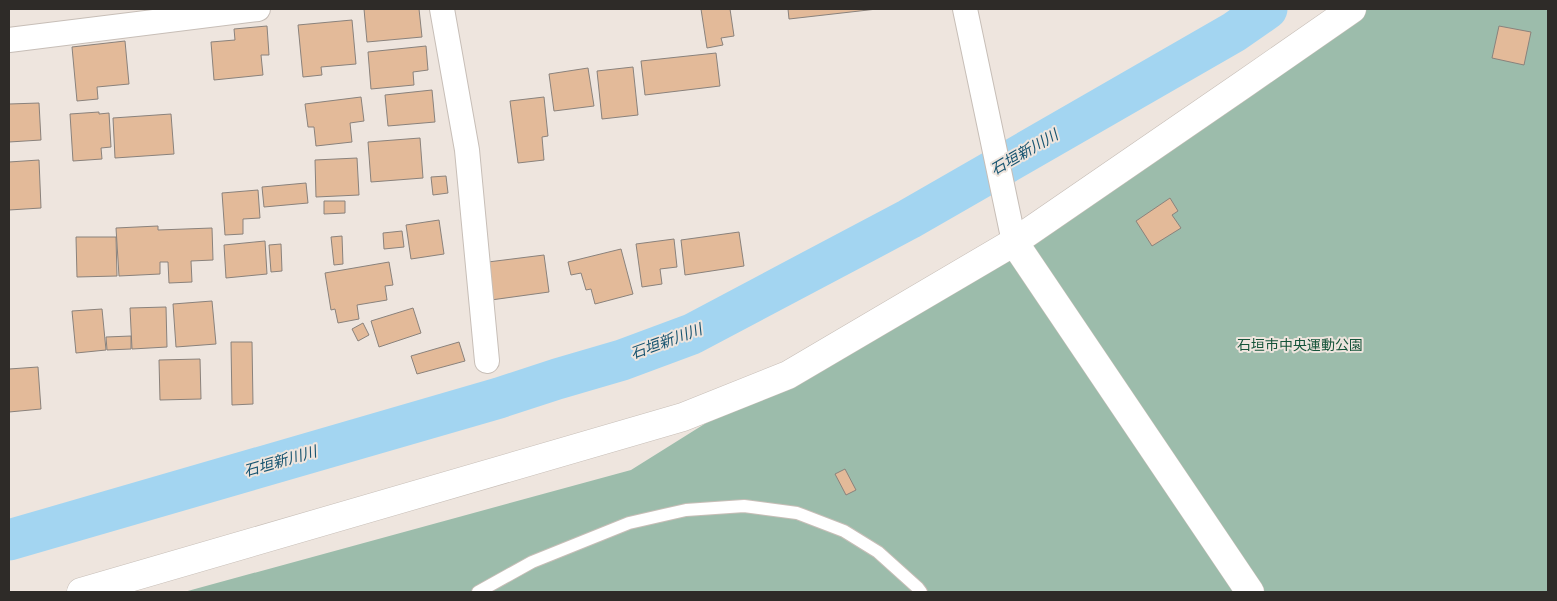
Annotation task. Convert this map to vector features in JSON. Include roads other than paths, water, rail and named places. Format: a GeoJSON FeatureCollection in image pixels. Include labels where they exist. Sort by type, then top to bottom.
{"type":"FeatureCollection","features":[{"type":"Feature","properties":{"kind":"street"},"geometry":{"type":"LineString","coordinates":[[9,40],[258,9]]}},
{"type":"Feature","properties":{"kind":"street"},"geometry":{"type":"LineString","coordinates":[[442,9],[466,150],[486,361]]}},
{"type":"Feature","properties":{"kind":"street"},"geometry":{"type":"LineString","coordinates":[[965,9],[1014,242],[1250,592]]}},
{"type":"Feature","properties":{"kind":"street"},"geometry":{"type":"LineString","coordinates":[[81,592],[683,417],[788,375],[1014,242],[1352,9]]}},
{"type":"Feature","properties":{"kind":"lane"},"geometry":{"type":"LineString","coordinates":[[478,592],[532,562],[628,523],[686,510],[744,506],[797,513],[844,531],[878,552],[921,592]]}},
{"type":"Feature","properties":{"kind":"waterway","name":"石垣新川川"},"geometry":{"type":"LineString","coordinates":[[9,540],[499,398],[622,360],[692,334],[909,219],[1234,32],[1267,9]]}},
{"type":"Feature","properties":{"kind":"park label","name":"石垣市中央運動公園"},"geometry":{"type":"Point","coordinates":[1300,344]}}]}
